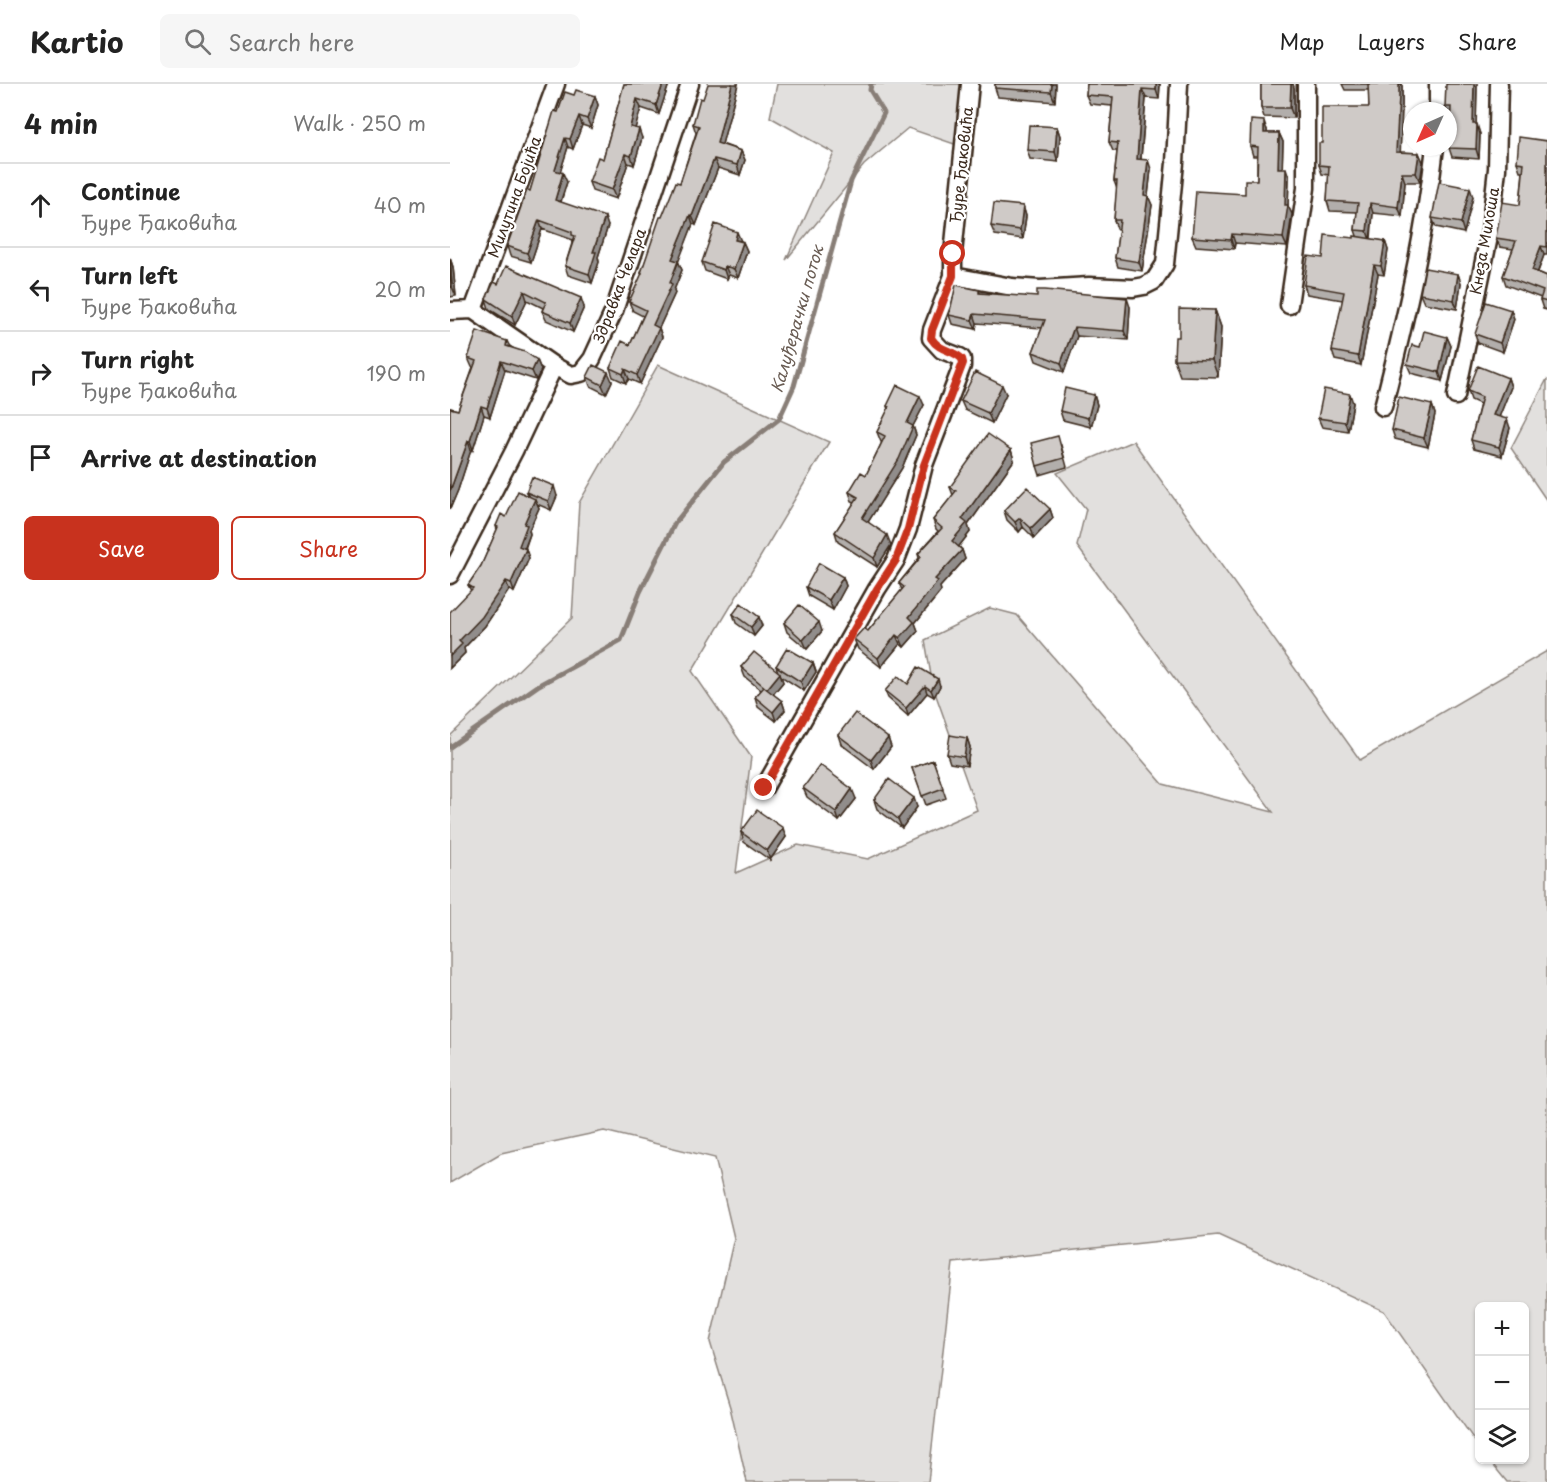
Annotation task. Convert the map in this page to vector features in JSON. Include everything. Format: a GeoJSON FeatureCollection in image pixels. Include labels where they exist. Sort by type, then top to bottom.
{"type":"FeatureCollection","features":[{"type":"Feature","properties":{"kind":"street","name":"Милутина Бојића"},"geometry":{"type":"LineString","coordinates":[[472,310],[556,84]]}},
{"type":"Feature","properties":{"kind":"street","name":"Здравка Челара"},"geometry":{"type":"LineString","coordinates":[[554,366],[571,375],[581,373],[592,359],[614,311],[690,84]]}},
{"type":"Feature","properties":{"kind":"street","name":"Ђуре Ђаковића"},"geometry":{"type":"LineString","coordinates":[[764,788],[877,589],[896,560],[908,529],[924,465],[963,363],[958,355],[942,350],[931,338],[953,276],[954,242],[970,84]]}},
{"type":"Feature","properties":{"kind":"street"},"geometry":{"type":"LineString","coordinates":[[953,276],[1012,287],[1040,289],[1089,286],[1133,288],[1154,281],[1161,274],[1165,264],[1175,163],[1179,84]]}},
{"type":"Feature","properties":{"kind":"street"},"geometry":{"type":"LineString","coordinates":[[1289,305],[1306,188],[1306,84]]}},
{"type":"Feature","properties":{"kind":"street"},"geometry":{"type":"LineString","coordinates":[[1437,102],[1438,84]]}},
{"type":"Feature","properties":{"kind":"street","name":"Кнеза Милоша"},"geometry":{"type":"LineString","coordinates":[[1456,396],[1490,232],[1497,169],[1499,84]]}},
{"type":"Feature","properties":{"kind":"street"},"geometry":{"type":"LineString","coordinates":[[1383,407],[1410,300],[1434,156]]}},
{"type":"Feature","properties":{"kind":"street"},"geometry":{"type":"LineString","coordinates":[[450,312],[472,310],[554,366],[514,452],[450,575]]}},
{"type":"Feature","properties":{"kind":"shaded area"},"geometry":{"type":"Polygon","coordinates":[[[777,84],[970,84],[963,147],[908,128],[864,165],[786,260],[834,153],[770,117],[777,84]]]}},
{"type":"Feature","properties":{"kind":"shaded area"},"geometry":{"type":"Polygon","coordinates":[[[658,365],[829,442],[692,671],[751,757],[736,873],[798,845],[868,859],[977,810],[933,687],[925,640],[990,608],[1017,615],[1163,784],[1273,812],[1077,546],[1086,509],[1057,473],[1133,441],[1360,760],[1547,651],[1547,1482],[1507,1482],[1492,1464],[1529,1464],[1529,1302],[1475,1302],[1475,1441],[1384,1311],[1218,1235],[953,1263],[928,1482],[747,1482],[730,1407],[710,1342],[734,1238],[715,1158],[604,1131],[501,1153],[450,1183],[450,736],[572,618],[579,503],[658,365]]]}},
{"type":"Feature","properties":{"kind":"shaded area"},"geometry":{"type":"Polygon","coordinates":[[[1547,379],[1547,501],[1511,448],[1547,379]]]}},
{"type":"Feature","properties":{"kind":"building"},"geometry":{"type":"Polygon","coordinates":[[[624,84],[663,84],[656,105],[637,99],[630,127],[639,129],[631,156],[625,154],[612,190],[589,182],[598,157],[603,159],[624,84]]]}},
{"type":"Feature","properties":{"kind":"building"},"geometry":{"type":"Polygon","coordinates":[[[708,84],[732,84],[717,143],[741,151],[737,165],[714,159],[672,259],[678,261],[670,283],[672,284],[653,325],[659,328],[637,375],[625,369],[623,374],[610,368],[622,341],[630,345],[646,310],[629,302],[642,273],[660,217],[662,217],[676,182],[680,183],[699,126],[693,124],[700,98],[703,99],[708,84]]]}},
{"type":"Feature","properties":{"kind":"building"},"geometry":{"type":"Polygon","coordinates":[[[995,84],[1052,84],[1051,92],[995,88],[995,84]]]}},
{"type":"Feature","properties":{"kind":"building"},"geometry":{"type":"Polygon","coordinates":[[[1087,84],[1156,84],[1156,90],[1142,89],[1137,159],[1148,160],[1144,195],[1148,196],[1139,262],[1115,258],[1120,220],[1114,220],[1117,181],[1114,181],[1118,143],[1109,142],[1113,97],[1086,95],[1087,84]]]}},
{"type":"Feature","properties":{"kind":"building"},"geometry":{"type":"Polygon","coordinates":[[[1261,84],[1291,84],[1290,108],[1261,108],[1261,84]]]}},
{"type":"Feature","properties":{"kind":"building"},"geometry":{"type":"Polygon","coordinates":[[[1368,84],[1399,84],[1396,152],[1403,152],[1403,156],[1419,156],[1416,173],[1402,173],[1398,207],[1370,203],[1367,231],[1355,230],[1358,203],[1327,201],[1329,166],[1319,165],[1319,143],[1322,143],[1322,107],[1369,107],[1368,84]]]}},
{"type":"Feature","properties":{"kind":"building"},"geometry":{"type":"Polygon","coordinates":[[[1446,84],[1474,84],[1473,124],[1477,124],[1476,149],[1457,148],[1457,102],[1445,102],[1446,84]]]}},
{"type":"Feature","properties":{"kind":"building"},"geometry":{"type":"Polygon","coordinates":[[[576,90],[595,96],[587,119],[579,116],[570,139],[565,138],[555,170],[563,173],[555,200],[605,217],[593,252],[596,252],[589,274],[565,266],[575,236],[572,232],[539,220],[527,253],[507,246],[527,190],[530,191],[554,111],[558,112],[565,92],[574,95],[576,90]]]}},
{"type":"Feature","properties":{"kind":"building"},"geometry":{"type":"Polygon","coordinates":[[[1251,120],[1264,121],[1264,133],[1279,133],[1278,168],[1286,168],[1285,205],[1288,205],[1283,238],[1232,234],[1231,240],[1192,237],[1196,191],[1245,194],[1245,180],[1257,180],[1258,147],[1250,146],[1251,120]]]}},
{"type":"Feature","properties":{"kind":"building"},"geometry":{"type":"Polygon","coordinates":[[[1029,125],[1057,127],[1055,152],[1027,150],[1029,125]]]}},
{"type":"Feature","properties":{"kind":"building"},"geometry":{"type":"Polygon","coordinates":[[[1519,137],[1547,141],[1545,210],[1547,210],[1547,247],[1541,246],[1532,270],[1547,276],[1547,302],[1540,300],[1543,291],[1503,276],[1516,241],[1496,238],[1502,202],[1520,205],[1524,163],[1517,162],[1519,137]]]}},
{"type":"Feature","properties":{"kind":"building"},"geometry":{"type":"Polygon","coordinates":[[[1439,182],[1470,188],[1461,223],[1432,218],[1439,182]]]}},
{"type":"Feature","properties":{"kind":"building"},"geometry":{"type":"Polygon","coordinates":[[[994,203],[1023,206],[1020,230],[991,226],[994,203]]]}},
{"type":"Feature","properties":{"kind":"building"},"geometry":{"type":"Polygon","coordinates":[[[715,224],[737,232],[735,240],[743,242],[734,269],[725,266],[724,270],[702,262],[715,224]]]}},
{"type":"Feature","properties":{"kind":"building"},"geometry":{"type":"Polygon","coordinates":[[[1325,235],[1354,238],[1354,236],[1385,241],[1381,266],[1374,265],[1358,356],[1332,351],[1344,292],[1304,285],[1308,256],[1323,258],[1325,235]]]}},
{"type":"Feature","properties":{"kind":"building"},"geometry":{"type":"Polygon","coordinates":[[[450,258],[452,287],[450,287],[450,258]]]}},
{"type":"Feature","properties":{"kind":"building"},"geometry":{"type":"Polygon","coordinates":[[[506,266],[581,298],[570,323],[542,311],[546,302],[524,291],[512,316],[486,299],[494,282],[498,284],[506,266]]]}},
{"type":"Feature","properties":{"kind":"building"},"geometry":{"type":"Polygon","coordinates":[[[1425,268],[1458,274],[1454,300],[1420,294],[1425,268]]]}},
{"type":"Feature","properties":{"kind":"building"},"geometry":{"type":"Polygon","coordinates":[[[956,285],[979,290],[979,293],[1037,297],[1037,290],[1045,290],[1127,298],[1124,331],[1074,327],[1061,363],[1033,352],[1045,320],[974,314],[972,320],[949,315],[956,285]]]}},
{"type":"Feature","properties":{"kind":"building"},"geometry":{"type":"Polygon","coordinates":[[[1486,302],[1511,310],[1500,343],[1475,334],[1486,302]]]}},
{"type":"Feature","properties":{"kind":"building"},"geometry":{"type":"Polygon","coordinates":[[[1179,309],[1215,310],[1212,360],[1174,359],[1175,337],[1179,337],[1179,309]]]}},
{"type":"Feature","properties":{"kind":"building"},"geometry":{"type":"Polygon","coordinates":[[[477,331],[507,341],[506,346],[525,352],[537,360],[532,371],[501,361],[487,408],[481,406],[450,491],[450,408],[458,410],[476,361],[468,358],[477,331]]]}},
{"type":"Feature","properties":{"kind":"building"},"geometry":{"type":"Polygon","coordinates":[[[1424,331],[1447,337],[1439,372],[1407,364],[1412,345],[1420,347],[1424,331]]]}},
{"type":"Feature","properties":{"kind":"building"},"geometry":{"type":"Polygon","coordinates":[[[593,365],[608,372],[602,385],[587,377],[593,365]]]}},
{"type":"Feature","properties":{"kind":"building"},"geometry":{"type":"Polygon","coordinates":[[[1478,366],[1508,378],[1493,415],[1507,419],[1499,447],[1471,440],[1482,397],[1468,391],[1478,366]]]}},
{"type":"Feature","properties":{"kind":"building"},"geometry":{"type":"Polygon","coordinates":[[[975,372],[1002,385],[988,413],[961,401],[975,372]]]}},
{"type":"Feature","properties":{"kind":"building"},"geometry":{"type":"Polygon","coordinates":[[[897,385],[920,396],[907,423],[913,426],[899,459],[862,518],[887,535],[874,558],[835,532],[858,497],[849,492],[861,472],[866,475],[885,436],[877,432],[897,385]]]}},
{"type":"Feature","properties":{"kind":"building"},"geometry":{"type":"Polygon","coordinates":[[[1065,388],[1094,395],[1088,418],[1060,411],[1065,388]]]}},
{"type":"Feature","properties":{"kind":"building"},"geometry":{"type":"Polygon","coordinates":[[[1324,389],[1350,394],[1345,422],[1318,418],[1324,389]]]}},
{"type":"Feature","properties":{"kind":"building"},"geometry":{"type":"Polygon","coordinates":[[[1399,397],[1432,405],[1424,438],[1392,430],[1399,397]]]}},
{"type":"Feature","properties":{"kind":"building"},"geometry":{"type":"Polygon","coordinates":[[[988,434],[1011,450],[962,519],[967,523],[952,541],[962,550],[935,579],[938,581],[909,617],[914,622],[900,638],[896,635],[878,658],[854,639],[864,628],[868,631],[904,587],[899,583],[921,557],[918,554],[942,528],[933,520],[956,491],[950,487],[988,434]]]}},
{"type":"Feature","properties":{"kind":"building"},"geometry":{"type":"Polygon","coordinates":[[[1058,436],[1064,458],[1037,466],[1031,443],[1058,436]]]}},
{"type":"Feature","properties":{"kind":"building"},"geometry":{"type":"Polygon","coordinates":[[[532,477],[554,486],[548,501],[526,492],[532,477]]]}},
{"type":"Feature","properties":{"kind":"building"},"geometry":{"type":"Polygon","coordinates":[[[1027,487],[1050,509],[1031,528],[1020,518],[1015,522],[1004,511],[1027,487]]]}},
{"type":"Feature","properties":{"kind":"building"},"geometry":{"type":"Polygon","coordinates":[[[518,491],[535,499],[524,524],[527,525],[519,546],[526,549],[511,583],[506,581],[482,617],[459,641],[462,644],[450,656],[450,612],[473,588],[468,585],[481,566],[498,527],[496,526],[501,514],[506,517],[518,491]]]}},
{"type":"Feature","properties":{"kind":"building"},"geometry":{"type":"Polygon","coordinates":[[[819,563],[843,577],[829,600],[806,587],[819,563]]]}},
{"type":"Feature","properties":{"kind":"building"},"geometry":{"type":"Polygon","coordinates":[[[741,603],[759,617],[751,627],[733,614],[741,603]]]}},
{"type":"Feature","properties":{"kind":"building"},"geometry":{"type":"Polygon","coordinates":[[[799,605],[819,622],[803,640],[784,623],[799,605]]]}},
{"type":"Feature","properties":{"kind":"building"},"geometry":{"type":"Polygon","coordinates":[[[787,648],[813,663],[801,682],[776,666],[787,648]]]}},
{"type":"Feature","properties":{"kind":"building"},"geometry":{"type":"Polygon","coordinates":[[[754,652],[780,673],[767,689],[741,667],[754,652]]]}},
{"type":"Feature","properties":{"kind":"building"},"geometry":{"type":"Polygon","coordinates":[[[918,667],[938,679],[931,690],[925,686],[906,708],[885,691],[898,676],[908,684],[918,667]]]}},
{"type":"Feature","properties":{"kind":"building"},"geometry":{"type":"Polygon","coordinates":[[[764,687],[782,701],[773,712],[755,697],[764,687]]]}},
{"type":"Feature","properties":{"kind":"building"},"geometry":{"type":"Polygon","coordinates":[[[855,713],[888,738],[871,760],[838,735],[855,713]]]}},
{"type":"Feature","properties":{"kind":"building"},"geometry":{"type":"Polygon","coordinates":[[[950,735],[967,738],[964,757],[947,754],[950,735]]]}},
{"type":"Feature","properties":{"kind":"building"},"geometry":{"type":"Polygon","coordinates":[[[933,760],[943,788],[922,796],[912,768],[933,760]]]}},
{"type":"Feature","properties":{"kind":"building"},"geometry":{"type":"Polygon","coordinates":[[[820,765],[852,789],[836,812],[803,788],[820,765]]]}},
{"type":"Feature","properties":{"kind":"building"},"geometry":{"type":"Polygon","coordinates":[[[889,779],[914,798],[898,819],[874,800],[889,779]]]}},
{"type":"Feature","properties":{"kind":"building"},"geometry":{"type":"Polygon","coordinates":[[[757,810],[783,828],[767,851],[741,832],[757,810]]]}},
{"type":"Feature","properties":{"kind":"waterway","name":"Калуђерачки поток"},"geometry":{"type":"LineString","coordinates":[[450,747],[539,685],[621,640],[640,592],[675,523],[724,462],[779,419],[794,386],[851,181],[884,113],[870,90],[871,84]]}},
{"type":"Feature","properties":{"kind":"route"},"geometry":{"type":"LineString","coordinates":[[764,788],[812,701],[896,560],[908,529],[924,465],[963,363],[958,355],[942,350],[931,338],[953,276],[953,254]]}}]}
